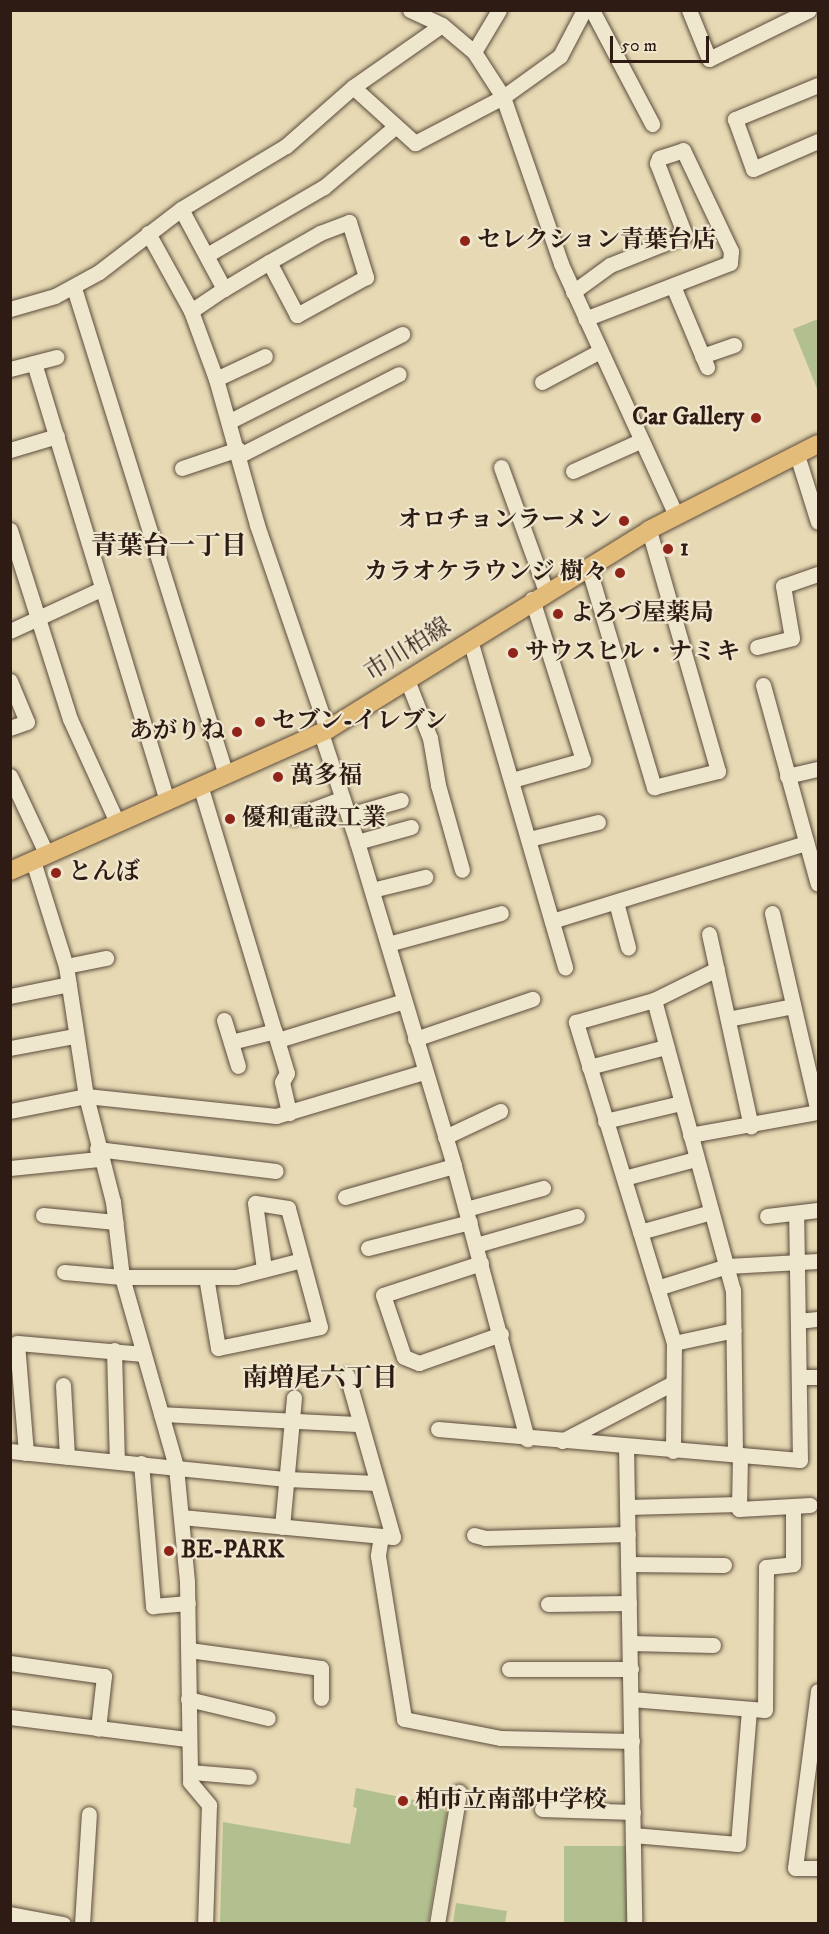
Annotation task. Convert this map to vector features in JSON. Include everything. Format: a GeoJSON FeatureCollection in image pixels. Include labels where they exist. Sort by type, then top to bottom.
{"type":"FeatureCollection","features":[{"type":"Feature","properties":{"kind":"main road","name":"市川柏線"},"geometry":{"type":"LineString","coordinates":[[10,871],[324,731],[539,595],[649,530],[819,444]]}},
{"type":"Feature","properties":{"kind":"street"},"geometry":{"type":"LineString","coordinates":[[474,52],[499,10]]}},
{"type":"Feature","properties":{"kind":"street"},"geometry":{"type":"LineString","coordinates":[[353,87],[415,143],[503,97],[560,56],[584,10]]}},
{"type":"Feature","properties":{"kind":"street"},"geometry":{"type":"LineString","coordinates":[[592,10],[640,85],[652,124]]}},
{"type":"Feature","properties":{"kind":"street"},"geometry":{"type":"LineString","coordinates":[[689,10],[709,59],[809,10]]}},
{"type":"Feature","properties":{"kind":"street"},"geometry":{"type":"LineString","coordinates":[[415,11],[442,25],[474,52],[503,97],[573,292],[676,515]]}},
{"type":"Feature","properties":{"kind":"street"},"geometry":{"type":"LineString","coordinates":[[10,309],[74,288],[181,209],[286,146],[353,87],[442,25]]}},
{"type":"Feature","properties":{"kind":"street"},"geometry":{"type":"LineString","coordinates":[[819,85],[735,119],[753,169],[819,141]]}},
{"type":"Feature","properties":{"kind":"street"},"geometry":{"type":"LineString","coordinates":[[207,255],[324,187],[396,126]]}},
{"type":"Feature","properties":{"kind":"street"},"geometry":{"type":"LineString","coordinates":[[573,292],[610,265],[686,235],[657,163],[659,158],[683,150],[732,260],[728,266],[585,319]]}},
{"type":"Feature","properties":{"kind":"street"},"geometry":{"type":"LineString","coordinates":[[181,209],[224,289]]}},
{"type":"Feature","properties":{"kind":"street"},"geometry":{"type":"LineString","coordinates":[[191,311],[224,289],[269,262],[320,233],[349,222],[366,277],[297,315],[269,262]]}},
{"type":"Feature","properties":{"kind":"street"},"geometry":{"type":"LineString","coordinates":[[148,233],[191,311],[230,421],[257,525],[324,731],[424,1072],[454,1166],[501,1334],[527,1439]]}},
{"type":"Feature","properties":{"kind":"street"},"geometry":{"type":"LineString","coordinates":[[673,286],[705,362],[734,345]]}},
{"type":"Feature","properties":{"kind":"street"},"geometry":{"type":"LineString","coordinates":[[74,288],[226,775]]}},
{"type":"Feature","properties":{"kind":"street"},"geometry":{"type":"LineString","coordinates":[[230,421],[402,334]]}},
{"type":"Feature","properties":{"kind":"street"},"geometry":{"type":"LineString","coordinates":[[542,382],[600,351]]}},
{"type":"Feature","properties":{"kind":"street"},"geometry":{"type":"LineString","coordinates":[[216,379],[265,356]]}},
{"type":"Feature","properties":{"kind":"street"},"geometry":{"type":"LineString","coordinates":[[10,369],[56,357]]}},
{"type":"Feature","properties":{"kind":"street"},"geometry":{"type":"LineString","coordinates":[[34,363],[167,801]]}},
{"type":"Feature","properties":{"kind":"street"},"geometry":{"type":"LineString","coordinates":[[182,468],[239,452],[399,374]]}},
{"type":"Feature","properties":{"kind":"street"},"geometry":{"type":"LineString","coordinates":[[10,450],[57,436]]}},
{"type":"Feature","properties":{"kind":"street"},"geometry":{"type":"LineString","coordinates":[[573,471],[640,441]]}},
{"type":"Feature","properties":{"kind":"street"},"geometry":{"type":"LineString","coordinates":[[797,455],[819,522]]}},
{"type":"Feature","properties":{"kind":"street"},"geometry":{"type":"LineString","coordinates":[[501,467],[539,595],[583,760],[512,780]]}},
{"type":"Feature","properties":{"kind":"street"},"geometry":{"type":"LineString","coordinates":[[10,530],[40,617],[70,719],[117,822]]}},
{"type":"Feature","properties":{"kind":"street"},"geometry":{"type":"LineString","coordinates":[[588,566],[654,787],[718,771],[649,530]]}},
{"type":"Feature","properties":{"kind":"street"},"geometry":{"type":"LineString","coordinates":[[757,647],[792,638],[783,586],[819,574]]}},
{"type":"Feature","properties":{"kind":"street"},"geometry":{"type":"LineString","coordinates":[[10,631],[103,588]]}},
{"type":"Feature","properties":{"kind":"street"},"geometry":{"type":"LineString","coordinates":[[470,640],[565,968]]}},
{"type":"Feature","properties":{"kind":"street"},"geometry":{"type":"LineString","coordinates":[[407,680],[430,738],[438,785],[462,870]]}},
{"type":"Feature","properties":{"kind":"street"},"geometry":{"type":"LineString","coordinates":[[10,681],[27,722],[10,728]]}},
{"type":"Feature","properties":{"kind":"street"},"geometry":{"type":"LineString","coordinates":[[763,685],[819,885]]}},
{"type":"Feature","properties":{"kind":"street"},"geometry":{"type":"LineString","coordinates":[[788,776],[819,769]]}},
{"type":"Feature","properties":{"kind":"street"},"geometry":{"type":"LineString","coordinates":[[10,776],[40,857],[66,966],[75,1036],[98,1154],[116,1222],[122,1277],[142,1354],[176,1467],[188,1603],[187,1739],[192,1786],[209,1805],[204,1923]]}},
{"type":"Feature","properties":{"kind":"street"},"geometry":{"type":"LineString","coordinates":[[201,785],[287,1072],[282,1082],[289,1113]]}},
{"type":"Feature","properties":{"kind":"street"},"geometry":{"type":"LineString","coordinates":[[293,817],[343,798]]}},
{"type":"Feature","properties":{"kind":"street"},"geometry":{"type":"LineString","coordinates":[[349,815],[401,800]]}},
{"type":"Feature","properties":{"kind":"street"},"geometry":{"type":"LineString","coordinates":[[529,839],[598,822]]}},
{"type":"Feature","properties":{"kind":"street"},"geometry":{"type":"LineString","coordinates":[[357,842],[411,827]]}},
{"type":"Feature","properties":{"kind":"street"},"geometry":{"type":"LineString","coordinates":[[552,921],[806,843]]}},
{"type":"Feature","properties":{"kind":"street"},"geometry":{"type":"LineString","coordinates":[[372,890],[425,878]]}},
{"type":"Feature","properties":{"kind":"street"},"geometry":{"type":"LineString","coordinates":[[616,902],[628,947]]}},
{"type":"Feature","properties":{"kind":"street"},"geometry":{"type":"LineString","coordinates":[[388,944],[501,913]]}},
{"type":"Feature","properties":{"kind":"street"},"geometry":{"type":"LineString","coordinates":[[690,1135],[752,1126],[818,1112],[772,913]]}},
{"type":"Feature","properties":{"kind":"street"},"geometry":{"type":"LineString","coordinates":[[709,934],[752,1126]]}},
{"type":"Feature","properties":{"kind":"street"},"geometry":{"type":"LineString","coordinates":[[66,966],[106,958]]}},
{"type":"Feature","properties":{"kind":"street"},"geometry":{"type":"LineString","coordinates":[[673,1451],[674,1342],[576,1022],[654,1000],[717,969]]}},
{"type":"Feature","properties":{"kind":"street"},"geometry":{"type":"LineString","coordinates":[[10,996],[69,984]]}},
{"type":"Feature","properties":{"kind":"street"},"geometry":{"type":"LineString","coordinates":[[415,1039],[532,999]]}},
{"type":"Feature","properties":{"kind":"street"},"geometry":{"type":"LineString","coordinates":[[654,1000],[733,1290],[739,1509],[810,1505]]}},
{"type":"Feature","properties":{"kind":"street"},"geometry":{"type":"LineString","coordinates":[[231,1042],[277,1036],[404,1001]]}},
{"type":"Feature","properties":{"kind":"street"},"geometry":{"type":"LineString","coordinates":[[729,1020],[793,1006]]}},
{"type":"Feature","properties":{"kind":"street"},"geometry":{"type":"LineString","coordinates":[[224,1020],[238,1066]]}},
{"type":"Feature","properties":{"kind":"street"},"geometry":{"type":"LineString","coordinates":[[10,1048],[75,1036]]}},
{"type":"Feature","properties":{"kind":"street"},"geometry":{"type":"LineString","coordinates":[[589,1067],[666,1047]]}},
{"type":"Feature","properties":{"kind":"street"},"geometry":{"type":"LineString","coordinates":[[10,1111],[86,1096],[260,1116],[289,1113],[424,1072]]}},
{"type":"Feature","properties":{"kind":"street"},"geometry":{"type":"LineString","coordinates":[[605,1121],[681,1103]]}},
{"type":"Feature","properties":{"kind":"street"},"geometry":{"type":"LineString","coordinates":[[445,1137],[500,1111]]}},
{"type":"Feature","properties":{"kind":"street"},"geometry":{"type":"LineString","coordinates":[[10,1168],[98,1154],[276,1171]]}},
{"type":"Feature","properties":{"kind":"street"},"geometry":{"type":"LineString","coordinates":[[624,1178],[696,1159]]}},
{"type":"Feature","properties":{"kind":"street"},"geometry":{"type":"LineString","coordinates":[[345,1197],[454,1166]]}},
{"type":"Feature","properties":{"kind":"street"},"geometry":{"type":"LineString","coordinates":[[368,1248],[468,1216],[543,1188]]}},
{"type":"Feature","properties":{"kind":"street"},"geometry":{"type":"LineString","coordinates":[[206,1277],[218,1348],[320,1327],[288,1208],[255,1203],[264,1269]]}},
{"type":"Feature","properties":{"kind":"street"},"geometry":{"type":"LineString","coordinates":[[767,1216],[819,1210]]}},
{"type":"Feature","properties":{"kind":"street"},"geometry":{"type":"LineString","coordinates":[[640,1232],[711,1212]]}},
{"type":"Feature","properties":{"kind":"street"},"geometry":{"type":"LineString","coordinates":[[438,1429],[527,1439],[800,1460],[796,1214]]}},
{"type":"Feature","properties":{"kind":"street"},"geometry":{"type":"LineString","coordinates":[[43,1215],[116,1222]]}},
{"type":"Feature","properties":{"kind":"street"},"geometry":{"type":"LineString","coordinates":[[476,1245],[577,1216]]}},
{"type":"Feature","properties":{"kind":"street"},"geometry":{"type":"LineString","coordinates":[[64,1272],[122,1277],[236,1277],[302,1260]]}},
{"type":"Feature","properties":{"kind":"street"},"geometry":{"type":"LineString","coordinates":[[657,1288],[726,1266],[819,1261]]}},
{"type":"Feature","properties":{"kind":"street"},"geometry":{"type":"LineString","coordinates":[[481,1263],[382,1294],[404,1357],[419,1363],[501,1334]]}},
{"type":"Feature","properties":{"kind":"street"},"geometry":{"type":"LineString","coordinates":[[798,1321],[819,1319]]}},
{"type":"Feature","properties":{"kind":"street"},"geometry":{"type":"LineString","coordinates":[[674,1342],[734,1330]]}},
{"type":"Feature","properties":{"kind":"street"},"geometry":{"type":"LineString","coordinates":[[26,1453],[17,1342],[142,1354]]}},
{"type":"Feature","properties":{"kind":"street"},"geometry":{"type":"LineString","coordinates":[[114,1350],[117,1461]]}},
{"type":"Feature","properties":{"kind":"street"},"geometry":{"type":"LineString","coordinates":[[181,1517],[393,1537],[359,1424],[347,1375]]}},
{"type":"Feature","properties":{"kind":"street"},"geometry":{"type":"LineString","coordinates":[[799,1377],[819,1377]]}},
{"type":"Feature","properties":{"kind":"street"},"geometry":{"type":"LineString","coordinates":[[562,1441],[673,1383]]}},
{"type":"Feature","properties":{"kind":"street"},"geometry":{"type":"LineString","coordinates":[[63,1385],[67,1456]]}},
{"type":"Feature","properties":{"kind":"street"},"geometry":{"type":"LineString","coordinates":[[282,1527],[294,1398]]}},
{"type":"Feature","properties":{"kind":"street"},"geometry":{"type":"LineString","coordinates":[[161,1414],[359,1424]]}},
{"type":"Feature","properties":{"kind":"street"},"geometry":{"type":"LineString","coordinates":[[626,1446],[634,1923]]}},
{"type":"Feature","properties":{"kind":"street"},"geometry":{"type":"LineString","coordinates":[[10,1451],[287,1479],[377,1483]]}},
{"type":"Feature","properties":{"kind":"street"},"geometry":{"type":"LineString","coordinates":[[141,1463],[153,1606],[188,1603]]}},
{"type":"Feature","properties":{"kind":"street"},"geometry":{"type":"LineString","coordinates":[[627,1507],[739,1504]]}},
{"type":"Feature","properties":{"kind":"street"},"geometry":{"type":"LineString","coordinates":[[631,1699],[765,1710],[766,1567],[793,1564],[793,1507]]}},
{"type":"Feature","properties":{"kind":"street"},"geometry":{"type":"LineString","coordinates":[[474,1534],[485,1538],[627,1534]]}},
{"type":"Feature","properties":{"kind":"street"},"geometry":{"type":"LineString","coordinates":[[381,1536],[378,1556],[404,1719],[501,1738],[632,1741]]}},
{"type":"Feature","properties":{"kind":"street"},"geometry":{"type":"LineString","coordinates":[[628,1564],[724,1565]]}},
{"type":"Feature","properties":{"kind":"street"},"geometry":{"type":"LineString","coordinates":[[548,1604],[629,1603]]}},
{"type":"Feature","properties":{"kind":"street"},"geometry":{"type":"LineString","coordinates":[[630,1643],[713,1645]]}},
{"type":"Feature","properties":{"kind":"street"},"geometry":{"type":"LineString","coordinates":[[189,1650],[321,1668],[321,1698]]}},
{"type":"Feature","properties":{"kind":"street"},"geometry":{"type":"LineString","coordinates":[[10,1663],[104,1676],[98,1729]]}},
{"type":"Feature","properties":{"kind":"street"},"geometry":{"type":"LineString","coordinates":[[509,1670],[631,1669]]}},
{"type":"Feature","properties":{"kind":"street"},"geometry":{"type":"LineString","coordinates":[[819,1691],[795,1868],[819,1868]]}},
{"type":"Feature","properties":{"kind":"street"},"geometry":{"type":"LineString","coordinates":[[188,1699],[268,1718]]}},
{"type":"Feature","properties":{"kind":"street"},"geometry":{"type":"LineString","coordinates":[[633,1835],[738,1844],[749,1709]]}},
{"type":"Feature","properties":{"kind":"street"},"geometry":{"type":"LineString","coordinates":[[10,1717],[187,1739]]}},
{"type":"Feature","properties":{"kind":"street"},"geometry":{"type":"LineString","coordinates":[[191,1772],[249,1777]]}},
{"type":"Feature","properties":{"kind":"street"},"geometry":{"type":"LineString","coordinates":[[437,1923],[459,1792]]}},
{"type":"Feature","properties":{"kind":"street"},"geometry":{"type":"LineString","coordinates":[[542,1809],[633,1812]]}},
{"type":"Feature","properties":{"kind":"street"},"geometry":{"type":"LineString","coordinates":[[82,1923],[89,1814]]}},
{"type":"Feature","properties":{"kind":"street"},"geometry":{"type":"LineString","coordinates":[[10,1914],[63,1923]]}},
{"type":"Feature","properties":{"kind":"green space"},"geometry":{"type":"Polygon","coordinates":[[[818,319],[818,391],[793,329],[818,319]]]}},
{"type":"Feature","properties":{"kind":"green space"},"geometry":{"type":"Polygon","coordinates":[[[356,1788],[439,1805],[447,1813],[428,1923],[220,1922],[223,1822],[350,1844],[357,1808],[353,1807],[356,1788]]]}},
{"type":"Feature","properties":{"kind":"green space"},"geometry":{"type":"Polygon","coordinates":[[[564,1846],[629,1846],[629,1923],[564,1923],[564,1846]]]}},
{"type":"Feature","properties":{"kind":"green space"},"geometry":{"type":"Polygon","coordinates":[[[456,1903],[507,1911],[505,1923],[453,1923],[456,1903]]]}},
{"type":"Feature","properties":{"kind":"place","name":"セレクション青葉台店"},"geometry":{"type":"Point","coordinates":[465,241]}},
{"type":"Feature","properties":{"kind":"place","name":"Car Gallery"},"geometry":{"type":"Point","coordinates":[756,418]}},
{"type":"Feature","properties":{"kind":"place","name":"オロチョンラーメン"},"geometry":{"type":"Point","coordinates":[624,521]}},
{"type":"Feature","properties":{"kind":"place","name":"1"},"geometry":{"type":"Point","coordinates":[668,549]}},
{"type":"Feature","properties":{"kind":"place","name":"カラオケラウンジ 樹々"},"geometry":{"type":"Point","coordinates":[620,573]}},
{"type":"Feature","properties":{"kind":"place","name":"よろづ屋薬局"},"geometry":{"type":"Point","coordinates":[558,614]}},
{"type":"Feature","properties":{"kind":"place","name":"サウスヒル・ナミキ"},"geometry":{"type":"Point","coordinates":[513,653]}},
{"type":"Feature","properties":{"kind":"place","name":"セブン-イレブン"},"geometry":{"type":"Point","coordinates":[260,722]}},
{"type":"Feature","properties":{"kind":"place","name":"あがりね"},"geometry":{"type":"Point","coordinates":[237,732]}},
{"type":"Feature","properties":{"kind":"place","name":"萬多福"},"geometry":{"type":"Point","coordinates":[278,777]}},
{"type":"Feature","properties":{"kind":"place","name":"優和電設工業"},"geometry":{"type":"Point","coordinates":[230,819]}},
{"type":"Feature","properties":{"kind":"place","name":"とんぼ"},"geometry":{"type":"Point","coordinates":[56,873]}},
{"type":"Feature","properties":{"kind":"place","name":"BE-PARK"},"geometry":{"type":"Point","coordinates":[169,1551]}},
{"type":"Feature","properties":{"kind":"place","name":"柏市立南部中学校"},"geometry":{"type":"Point","coordinates":[403,1801]}},
{"type":"Feature","properties":{"kind":"district","name":"青葉台一丁目"},"geometry":{"type":"Point","coordinates":[169,547]}},
{"type":"Feature","properties":{"kind":"district","name":"南増尾六丁目"},"geometry":{"type":"Point","coordinates":[320,1379]}}]}
